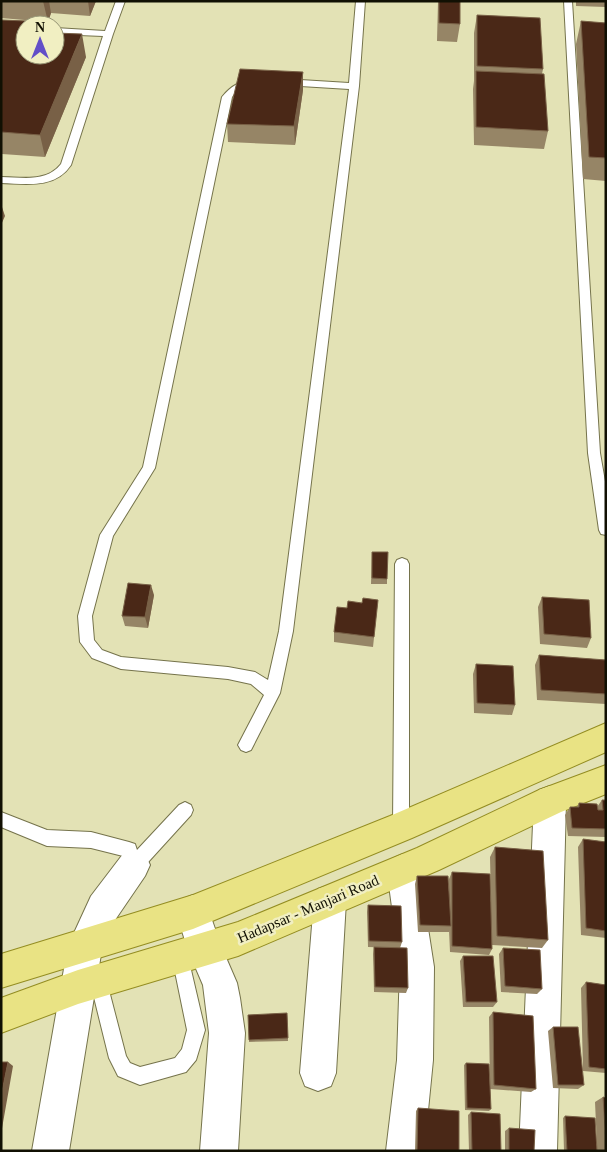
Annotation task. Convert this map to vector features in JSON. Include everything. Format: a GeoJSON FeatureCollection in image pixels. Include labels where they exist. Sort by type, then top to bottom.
{"type":"FeatureCollection","features":[{"type":"Feature","properties":{"kind":"main road"},"geometry":{"type":"LineString","coordinates":[[1,971],[193,912],[401,827],[606,736]]}},
{"type":"Feature","properties":{"kind":"main road","name":"Hadapsar - Manjari Road"},"geometry":{"type":"LineString","coordinates":[[1,1016],[88,984],[238,939],[403,870],[550,801],[606,779]]}},
{"type":"Feature","properties":{"kind":"street"},"geometry":{"type":"LineString","coordinates":[[538,1151],[550,801]]}},
{"type":"Feature","properties":{"kind":"street"},"geometry":{"type":"LineString","coordinates":[[50,1151],[88,984],[85,946],[103,908],[134,864]]}},
{"type":"Feature","properties":{"kind":"street"},"geometry":{"type":"LineString","coordinates":[[403,870],[417,967],[414,1060],[405,1151]]}},
{"type":"Feature","properties":{"kind":"street"},"geometry":{"type":"LineString","coordinates":[[318,1073],[330,901]]}},
{"type":"Feature","properties":{"kind":"street"},"geometry":{"type":"LineString","coordinates":[[193,912],[193,954],[220,983],[227,1033],[219,1151]]}},
{"type":"Feature","properties":{"kind":"lane"},"geometry":{"type":"LineString","coordinates":[[1,180],[43,180],[54,178],[62,172],[66,165],[108,34],[121,1]]}},
{"type":"Feature","properties":{"kind":"lane"},"geometry":{"type":"LineString","coordinates":[[246,745],[273,693],[286,631],[354,86],[361,1]]}},
{"type":"Feature","properties":{"kind":"lane"},"geometry":{"type":"LineString","coordinates":[[568,1],[594,453],[606,530]]}},
{"type":"Feature","properties":{"kind":"lane"},"geometry":{"type":"LineString","coordinates":[[65,31],[108,34]]}},
{"type":"Feature","properties":{"kind":"lane"},"geometry":{"type":"LineString","coordinates":[[273,693],[255,678],[228,673],[121,664],[97,654],[87,642],[84,616],[107,535],[150,468],[227,97],[233,88],[249,82],[354,86]]}},
{"type":"Feature","properties":{"kind":"lane"},"geometry":{"type":"LineString","coordinates":[[401,827],[402,564]]}},
{"type":"Feature","properties":{"kind":"lane"},"geometry":{"type":"LineString","coordinates":[[1,819],[47,838],[91,840],[129,850],[134,864],[185,810]]}},
{"type":"Feature","properties":{"kind":"lane"},"geometry":{"type":"LineString","coordinates":[[88,984],[124,1070],[140,1076],[180,1066],[190,1054],[196,1030],[192,1002],[193,954]]}},
{"type":"Feature","properties":{"kind":"building"},"geometry":{"type":"Polygon","coordinates":[[[439,1],[460,1],[460,24],[439,23],[439,1]]]}},
{"type":"Feature","properties":{"kind":"building"},"geometry":{"type":"Polygon","coordinates":[[[477,15],[540,18],[543,69],[477,66],[477,15]]]}},
{"type":"Feature","properties":{"kind":"building"},"geometry":{"type":"Polygon","coordinates":[[[1,20],[15,21],[15,65],[65,65],[65,33],[82,34],[40,135],[1,132],[1,20]]]}},
{"type":"Feature","properties":{"kind":"building"},"geometry":{"type":"Polygon","coordinates":[[[581,21],[606,23],[606,158],[589,157],[581,21]]]}},
{"type":"Feature","properties":{"kind":"building"},"geometry":{"type":"Polygon","coordinates":[[[240,69],[303,72],[294,126],[227,124],[240,69]]]}},
{"type":"Feature","properties":{"kind":"building"},"geometry":{"type":"Polygon","coordinates":[[[476,71],[544,74],[548,131],[476,127],[476,71]]]}},
{"type":"Feature","properties":{"kind":"building"},"geometry":{"type":"Polygon","coordinates":[[[372,552],[388,552],[387,579],[372,578],[372,552]]]}},
{"type":"Feature","properties":{"kind":"building"},"geometry":{"type":"Polygon","coordinates":[[[128,583],[151,585],[145,617],[122,616],[128,583]]]}},
{"type":"Feature","properties":{"kind":"building"},"geometry":{"type":"Polygon","coordinates":[[[542,597],[589,600],[591,638],[544,634],[542,597]]]}},
{"type":"Feature","properties":{"kind":"building"},"geometry":{"type":"Polygon","coordinates":[[[363,598],[378,600],[374,637],[334,632],[337,607],[347,608],[348,601],[362,603],[363,598]]]}},
{"type":"Feature","properties":{"kind":"building"},"geometry":{"type":"Polygon","coordinates":[[[539,655],[606,660],[606,694],[541,690],[539,655]]]}},
{"type":"Feature","properties":{"kind":"building"},"geometry":{"type":"Polygon","coordinates":[[[476,664],[513,666],[515,705],[477,703],[476,664]]]}},
{"type":"Feature","properties":{"kind":"building"},"geometry":{"type":"Polygon","coordinates":[[[602,800],[606,800],[606,829],[572,828],[570,807],[579,807],[579,803],[597,804],[598,810],[603,810],[602,800]]]}},
{"type":"Feature","properties":{"kind":"building"},"geometry":{"type":"Polygon","coordinates":[[[583,839],[606,842],[606,931],[586,928],[583,839]]]}},
{"type":"Feature","properties":{"kind":"building"},"geometry":{"type":"Polygon","coordinates":[[[495,847],[543,851],[548,940],[497,936],[495,847]]]}},
{"type":"Feature","properties":{"kind":"building"},"geometry":{"type":"Polygon","coordinates":[[[452,872],[490,874],[492,949],[452,946],[452,872]]]}},
{"type":"Feature","properties":{"kind":"building"},"geometry":{"type":"Polygon","coordinates":[[[417,876],[448,876],[451,926],[420,925],[417,876]]]}},
{"type":"Feature","properties":{"kind":"building"},"geometry":{"type":"Polygon","coordinates":[[[368,905],[401,906],[402,942],[369,941],[368,905]]]}},
{"type":"Feature","properties":{"kind":"building"},"geometry":{"type":"Polygon","coordinates":[[[374,947],[407,948],[408,988],[375,987],[374,947]]]}},
{"type":"Feature","properties":{"kind":"building"},"geometry":{"type":"Polygon","coordinates":[[[503,948],[540,950],[542,989],[505,986],[503,948]]]}},
{"type":"Feature","properties":{"kind":"building"},"geometry":{"type":"Polygon","coordinates":[[[463,956],[493,956],[497,1002],[466,1002],[463,956]]]}},
{"type":"Feature","properties":{"kind":"building"},"geometry":{"type":"Polygon","coordinates":[[[586,982],[606,985],[606,1069],[589,1067],[586,982]]]}},
{"type":"Feature","properties":{"kind":"building"},"geometry":{"type":"Polygon","coordinates":[[[493,1012],[533,1016],[536,1089],[494,1085],[493,1012]]]}},
{"type":"Feature","properties":{"kind":"building"},"geometry":{"type":"Polygon","coordinates":[[[287,1013],[288,1038],[249,1040],[248,1015],[287,1013]]]}},
{"type":"Feature","properties":{"kind":"building"},"geometry":{"type":"Polygon","coordinates":[[[553,1027],[578,1027],[584,1085],[558,1085],[553,1027]]]}},
{"type":"Feature","properties":{"kind":"building"},"geometry":{"type":"Polygon","coordinates":[[[1,1062],[8,1062],[1,1097],[1,1062]]]}},
{"type":"Feature","properties":{"kind":"building"},"geometry":{"type":"Polygon","coordinates":[[[466,1063],[489,1064],[491,1109],[467,1108],[466,1063]]]}},
{"type":"Feature","properties":{"kind":"building"},"geometry":{"type":"Polygon","coordinates":[[[603,1097],[606,1098],[606,1144],[603,1097]]]}},
{"type":"Feature","properties":{"kind":"building"},"geometry":{"type":"Polygon","coordinates":[[[418,1108],[459,1111],[459,1151],[417,1151],[418,1108]]]}},
{"type":"Feature","properties":{"kind":"building"},"geometry":{"type":"Polygon","coordinates":[[[471,1112],[500,1114],[501,1151],[472,1151],[471,1112]]]}},
{"type":"Feature","properties":{"kind":"building"},"geometry":{"type":"Polygon","coordinates":[[[565,1116],[595,1118],[597,1151],[567,1151],[565,1116]]]}},
{"type":"Feature","properties":{"kind":"building"},"geometry":{"type":"Polygon","coordinates":[[[509,1128],[535,1130],[534,1151],[509,1151],[509,1128]]]}}]}
